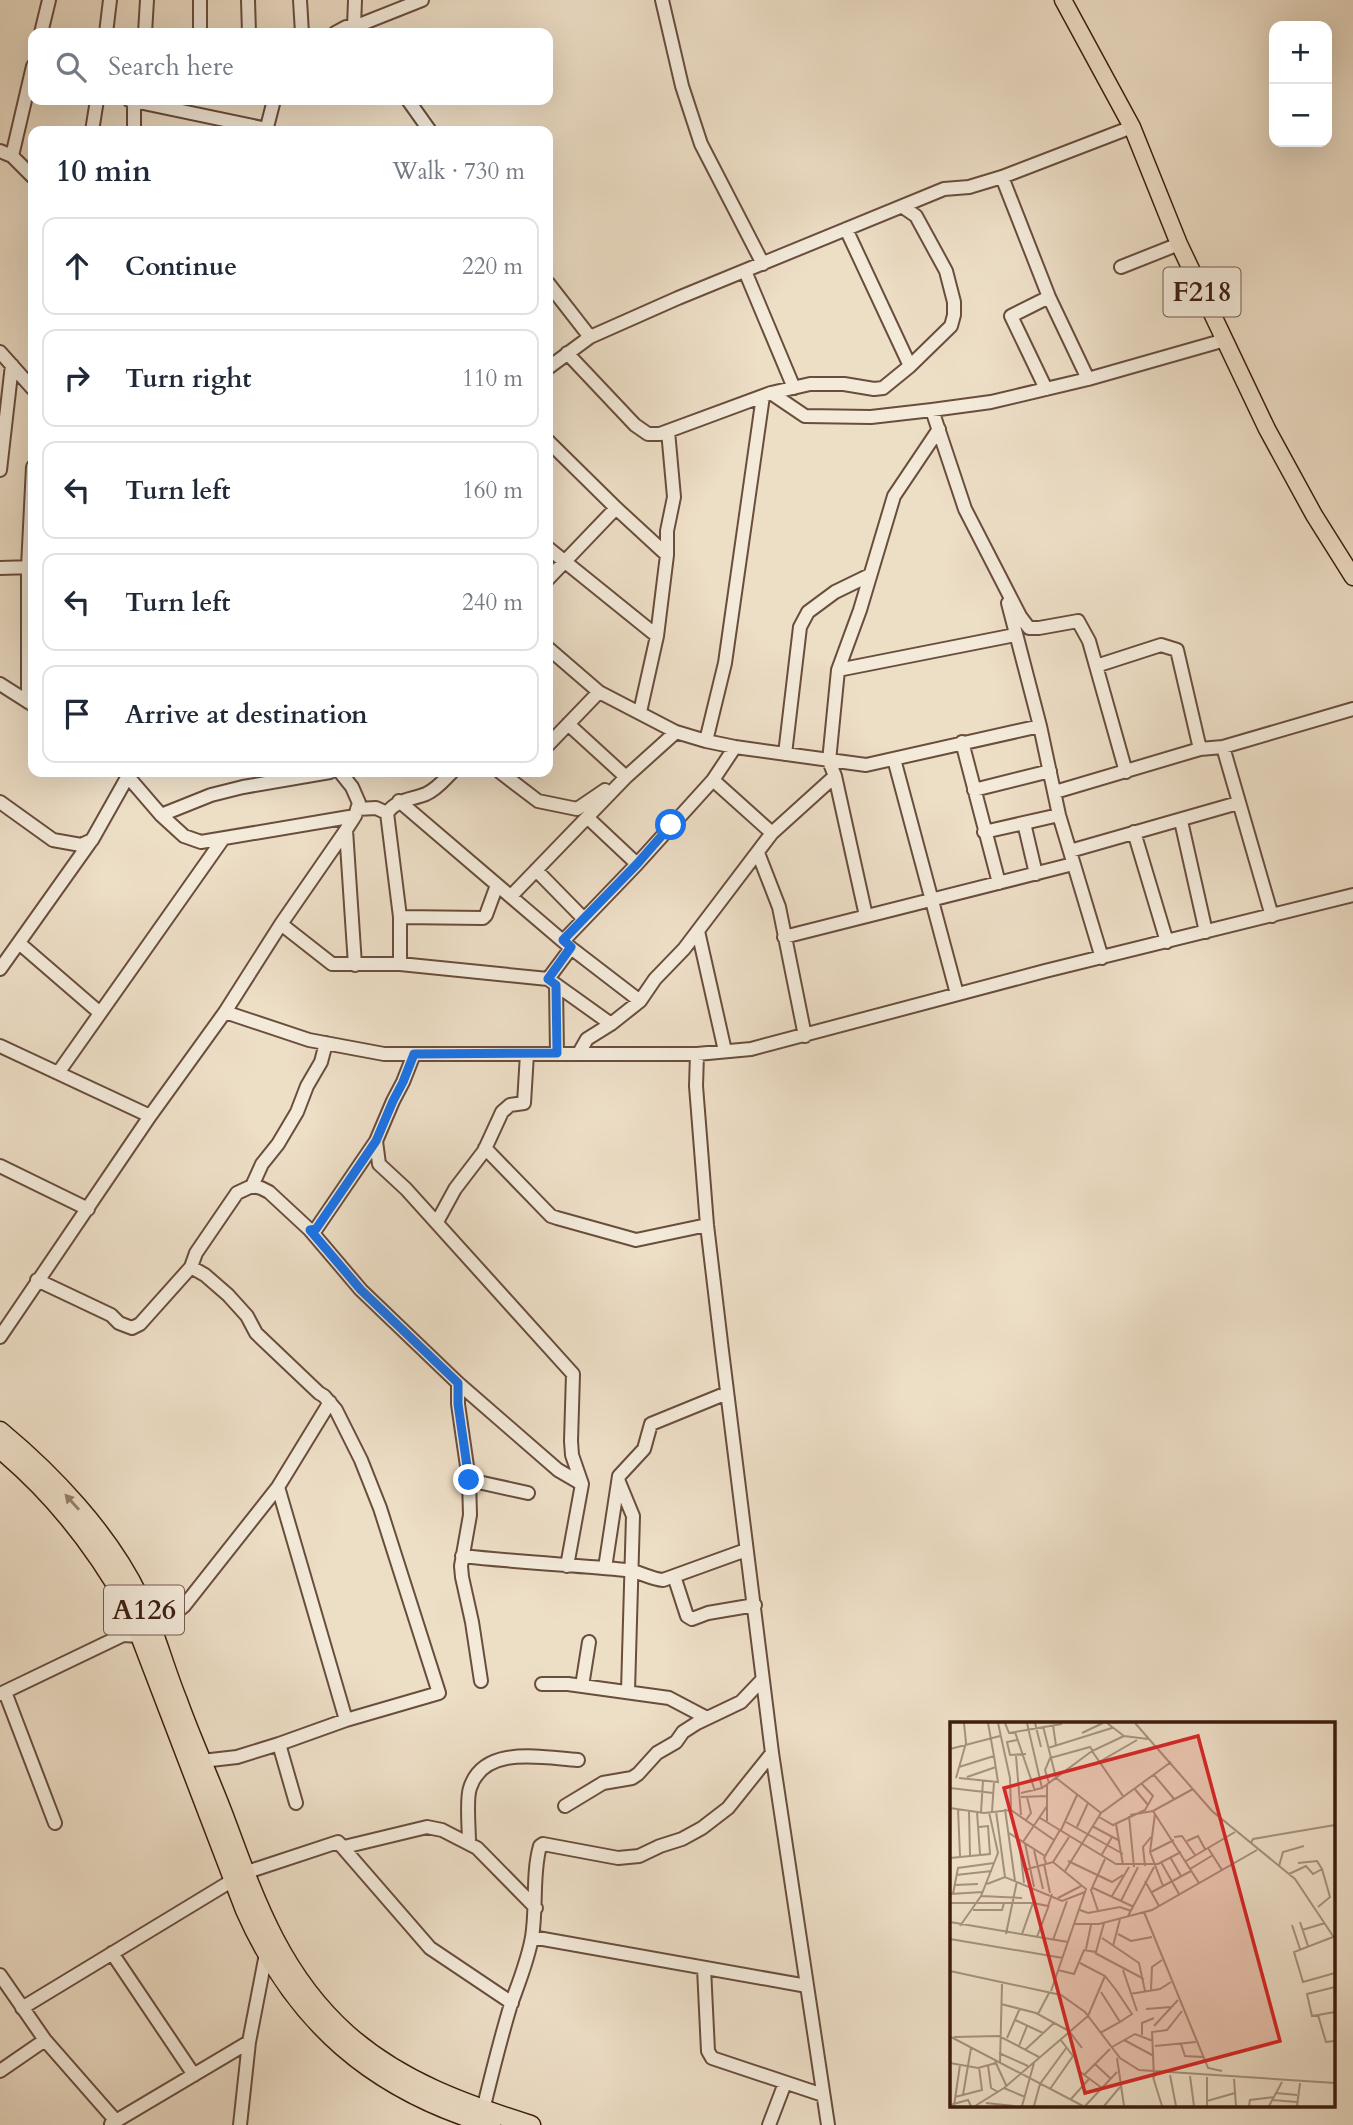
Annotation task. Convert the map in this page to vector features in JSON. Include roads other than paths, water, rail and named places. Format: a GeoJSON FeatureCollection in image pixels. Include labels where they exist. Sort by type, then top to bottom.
{"type":"FeatureCollection","features":[{"type":"Feature","properties":{"kind":"highway","name":"A126"},"geometry":{"type":"LineString","coordinates":[[0,1431],[34,1462],[96,1530],[126,1573],[140,1616],[139,1634],[239,1876],[254,1931],[281,1978],[313,2018],[346,2051],[365,2066],[410,2093],[475,2118],[531,2125]]}},
{"type":"Feature","properties":{"kind":"highway","name":"A126"},"geometry":{"type":"LineString","coordinates":[[0,1449],[27,1474],[86,1540],[140,1616]]}},
{"type":"Feature","properties":{"kind":"highway","name":"A126"},"geometry":{"type":"LineString","coordinates":[[139,1634],[178,1702],[202,1761],[223,1835]]}},
{"type":"Feature","properties":{"kind":"highway","name":"A126"},"geometry":{"type":"LineString","coordinates":[[239,1876],[272,1937],[305,1987],[329,2016],[390,2066],[437,2092],[475,2118]]}},
{"type":"Feature","properties":{"kind":"main road","name":"F218"},"geometry":{"type":"LineString","coordinates":[[1063,0],[1132,127],[1179,244],[1290,472],[1353,576]]}},
{"type":"Feature","properties":{"kind":"street"},"geometry":{"type":"LineString","coordinates":[[42,28],[48,0]]}},
{"type":"Feature","properties":{"kind":"street"},"geometry":{"type":"LineString","coordinates":[[107,28],[110,0]]}},
{"type":"Feature","properties":{"kind":"street"},"geometry":{"type":"LineString","coordinates":[[145,28],[147,0]]}},
{"type":"Feature","properties":{"kind":"street"},"geometry":{"type":"LineString","coordinates":[[189,0],[200,16]]}},
{"type":"Feature","properties":{"kind":"street"},"geometry":{"type":"LineString","coordinates":[[200,0],[200,28]]}},
{"type":"Feature","properties":{"kind":"street"},"geometry":{"type":"LineString","coordinates":[[248,0],[248,28]]}},
{"type":"Feature","properties":{"kind":"street"},"geometry":{"type":"LineString","coordinates":[[300,0],[302,28]]}},
{"type":"Feature","properties":{"kind":"street"},"geometry":{"type":"LineString","coordinates":[[355,0],[358,28]]}},
{"type":"Feature","properties":{"kind":"street"},"geometry":{"type":"LineString","coordinates":[[362,28],[420,0]]}},
{"type":"Feature","properties":{"kind":"street"},"geometry":{"type":"LineString","coordinates":[[662,0],[682,86],[701,144],[763,264]]}},
{"type":"Feature","properties":{"kind":"street"},"geometry":{"type":"LineString","coordinates":[[28,82],[6,154],[28,173]]}},
{"type":"Feature","properties":{"kind":"street"},"geometry":{"type":"LineString","coordinates":[[93,126],[96,105]]}},
{"type":"Feature","properties":{"kind":"street"},"geometry":{"type":"LineString","coordinates":[[132,105],[134,126]]}},
{"type":"Feature","properties":{"kind":"street"},"geometry":{"type":"LineString","coordinates":[[154,105],[249,126]]}},
{"type":"Feature","properties":{"kind":"street"},"geometry":{"type":"LineString","coordinates":[[268,126],[273,105]]}},
{"type":"Feature","properties":{"kind":"street"},"geometry":{"type":"LineString","coordinates":[[412,105],[426,126]]}},
{"type":"Feature","properties":{"kind":"street"},"geometry":{"type":"LineString","coordinates":[[553,364],[590,337],[846,229],[944,189],[970,187],[1002,177],[1132,127]]}},
{"type":"Feature","properties":{"kind":"street"},"geometry":{"type":"LineString","coordinates":[[1002,177],[1049,297],[1088,379]]}},
{"type":"Feature","properties":{"kind":"street"},"geometry":{"type":"LineString","coordinates":[[567,353],[635,425],[648,434],[660,434],[767,395],[810,384],[883,388],[951,326],[954,315],[954,302],[946,271],[916,216],[903,207]]}},
{"type":"Feature","properties":{"kind":"street"},"geometry":{"type":"LineString","coordinates":[[846,229],[909,366]]}},
{"type":"Feature","properties":{"kind":"street"},"geometry":{"type":"LineString","coordinates":[[1121,267],[1179,244]]}},
{"type":"Feature","properties":{"kind":"street"},"geometry":{"type":"LineString","coordinates":[[745,271],[794,388]]}},
{"type":"Feature","properties":{"kind":"street"},"geometry":{"type":"LineString","coordinates":[[553,289],[590,337]]}},
{"type":"Feature","properties":{"kind":"street"},"geometry":{"type":"LineString","coordinates":[[1046,389],[1011,316],[1049,297]]}},
{"type":"Feature","properties":{"kind":"street"},"geometry":{"type":"LineString","coordinates":[[767,395],[806,416],[871,417],[932,410],[991,402],[1088,379],[1225,340]]}},
{"type":"Feature","properties":{"kind":"street"},"geometry":{"type":"LineString","coordinates":[[0,352],[28,383]]}},
{"type":"Feature","properties":{"kind":"street"},"geometry":{"type":"LineString","coordinates":[[0,470],[12,365]]}},
{"type":"Feature","properties":{"kind":"street"},"geometry":{"type":"LineString","coordinates":[[706,741],[725,663],[767,395]]}},
{"type":"Feature","properties":{"kind":"street"},"geometry":{"type":"LineString","coordinates":[[932,410],[965,509],[1005,589],[1029,628],[1078,621],[1089,641],[1126,772]]}},
{"type":"Feature","properties":{"kind":"street"},"geometry":{"type":"LineString","coordinates":[[866,916],[835,776],[829,761],[838,670],[860,610],[894,496],[939,429]]}},
{"type":"Feature","properties":{"kind":"street"},"geometry":{"type":"LineString","coordinates":[[640,712],[657,636],[667,555],[667,531],[674,497],[668,431]]}},
{"type":"Feature","properties":{"kind":"street"},"geometry":{"type":"LineString","coordinates":[[553,446],[667,555]]}},
{"type":"Feature","properties":{"kind":"street"},"geometry":{"type":"LineString","coordinates":[[553,574],[616,508]]}},
{"type":"Feature","properties":{"kind":"street"},"geometry":{"type":"LineString","coordinates":[[553,552],[657,636]]}},
{"type":"Feature","properties":{"kind":"street"},"geometry":{"type":"LineString","coordinates":[[0,568],[28,567]]}},
{"type":"Feature","properties":{"kind":"street"},"geometry":{"type":"LineString","coordinates":[[785,754],[800,627],[808,612],[835,592],[870,575]]}},
{"type":"Feature","properties":{"kind":"street"},"geometry":{"type":"LineString","coordinates":[[1005,589],[1040,726],[1059,815],[1102,958]]}},
{"type":"Feature","properties":{"kind":"street"},"geometry":{"type":"LineString","coordinates":[[838,670],[1015,635]]}},
{"type":"Feature","properties":{"kind":"street"},"geometry":{"type":"LineString","coordinates":[[1096,666],[1161,645],[1177,650],[1200,750]]}},
{"type":"Feature","properties":{"kind":"street"},"geometry":{"type":"LineString","coordinates":[[553,652],[599,692],[676,732],[735,747],[866,765],[1040,726]]}},
{"type":"Feature","properties":{"kind":"street"},"geometry":{"type":"LineString","coordinates":[[0,684],[28,702]]}},
{"type":"Feature","properties":{"kind":"street"},"geometry":{"type":"LineString","coordinates":[[553,740],[599,692]]}},
{"type":"Feature","properties":{"kind":"street"},"geometry":{"type":"LineString","coordinates":[[1055,792],[1353,709]]}},
{"type":"Feature","properties":{"kind":"street"},"geometry":{"type":"LineString","coordinates":[[568,724],[626,777]]}},
{"type":"Feature","properties":{"kind":"street"},"geometry":{"type":"LineString","coordinates":[[512,895],[626,777],[676,732]]}},
{"type":"Feature","properties":{"kind":"street"},"geometry":{"type":"LineString","coordinates":[[962,742],[999,884]]}},
{"type":"Feature","properties":{"kind":"street"},"geometry":{"type":"LineString","coordinates":[[557,1053],[552,982],[567,944],[584,919],[713,780],[735,747]]}},
{"type":"Feature","properties":{"kind":"street"},"geometry":{"type":"LineString","coordinates":[[1223,747],[1272,916]]}},
{"type":"Feature","properties":{"kind":"street"},"geometry":{"type":"LineString","coordinates":[[894,760],[957,994]]}},
{"type":"Feature","properties":{"kind":"street"},"geometry":{"type":"LineString","coordinates":[[974,790],[1050,771]]}},
{"type":"Feature","properties":{"kind":"street"},"geometry":{"type":"LineString","coordinates":[[579,1053],[587,1039],[611,1024],[640,1000],[698,931],[772,833],[835,776]]}},
{"type":"Feature","properties":{"kind":"street"},"geometry":{"type":"LineString","coordinates":[[0,969],[92,840],[124,777]]}},
{"type":"Feature","properties":{"kind":"street"},"geometry":{"type":"LineString","coordinates":[[129,777],[161,815],[184,836],[201,842],[376,808],[387,813]]}},
{"type":"Feature","properties":{"kind":"street"},"geometry":{"type":"LineString","coordinates":[[161,815],[211,795],[301,777]]}},
{"type":"Feature","properties":{"kind":"street"},"geometry":{"type":"LineString","coordinates":[[0,1336],[150,1116],[225,1012],[346,830],[359,803],[344,777]]}},
{"type":"Feature","properties":{"kind":"street"},"geometry":{"type":"LineString","coordinates":[[400,964],[400,917],[387,813],[399,801],[437,788],[447,777]]}},
{"type":"Feature","properties":{"kind":"street"},"geometry":{"type":"LineString","coordinates":[[506,777],[538,802],[577,809],[626,777]]}},
{"type":"Feature","properties":{"kind":"street"},"geometry":{"type":"LineString","coordinates":[[512,782],[517,777]]}},
{"type":"Feature","properties":{"kind":"street"},"geometry":{"type":"LineString","coordinates":[[713,780],[772,833]]}},
{"type":"Feature","properties":{"kind":"street"},"geometry":{"type":"LineString","coordinates":[[399,801],[567,944],[640,1000]]}},
{"type":"Feature","properties":{"kind":"street"},"geometry":{"type":"LineString","coordinates":[[0,802],[53,840],[81,845],[92,840]]}},
{"type":"Feature","properties":{"kind":"street"},"geometry":{"type":"LineString","coordinates":[[784,937],[931,898],[1036,874],[1134,832],[1238,803]]}},
{"type":"Feature","properties":{"kind":"street"},"geometry":{"type":"LineString","coordinates":[[984,832],[1059,815]]}},
{"type":"Feature","properties":{"kind":"street"},"geometry":{"type":"LineString","coordinates":[[587,817],[637,864]]}},
{"type":"Feature","properties":{"kind":"street"},"geometry":{"type":"LineString","coordinates":[[1181,821],[1206,932]]}},
{"type":"Feature","properties":{"kind":"street"},"geometry":{"type":"LineString","coordinates":[[1024,823],[1036,874]]}},
{"type":"Feature","properties":{"kind":"street"},"geometry":{"type":"LineString","coordinates":[[346,830],[355,965]]}},
{"type":"Feature","properties":{"kind":"street"},"geometry":{"type":"LineString","coordinates":[[1134,832],[1167,942]]}},
{"type":"Feature","properties":{"kind":"street"},"geometry":{"type":"LineString","coordinates":[[58,1073],[223,839]]}},
{"type":"Feature","properties":{"kind":"street"},"geometry":{"type":"LineString","coordinates":[[758,853],[779,907],[805,1035]]}},
{"type":"Feature","properties":{"kind":"street"},"geometry":{"type":"LineString","coordinates":[[536,870],[584,919]]}},
{"type":"Feature","properties":{"kind":"street"},"geometry":{"type":"LineString","coordinates":[[400,917],[483,918],[497,885]]}},
{"type":"Feature","properties":{"kind":"street"},"geometry":{"type":"LineString","coordinates":[[225,1012],[309,1040],[384,1054],[697,1054],[751,1049],[957,994],[1353,895]]}},
{"type":"Feature","properties":{"kind":"street"},"geometry":{"type":"LineString","coordinates":[[281,924],[332,964],[400,964],[552,982],[611,1024]]}},
{"type":"Feature","properties":{"kind":"street"},"geometry":{"type":"LineString","coordinates":[[698,931],[724,1051]]}},
{"type":"Feature","properties":{"kind":"street"},"geometry":{"type":"LineString","coordinates":[[19,943],[100,1013]]}},
{"type":"Feature","properties":{"kind":"street"},"geometry":{"type":"LineString","coordinates":[[252,1186],[262,1164],[278,1144],[297,1112],[307,1086],[321,1062],[326,1043]]}},
{"type":"Feature","properties":{"kind":"street"},"geometry":{"type":"LineString","coordinates":[[0,1046],[150,1116]]}},
{"type":"Feature","properties":{"kind":"street"},"geometry":{"type":"LineString","coordinates":[[310,1230],[316,1229],[376,1141],[414,1054]]}},
{"type":"Feature","properties":{"kind":"street"},"geometry":{"type":"LineString","coordinates":[[437,1222],[455,1189],[485,1148],[502,1112],[510,1105],[524,1103],[527,1054]]}},
{"type":"Feature","properties":{"kind":"street"},"geometry":{"type":"LineString","coordinates":[[697,1054],[696,1086],[707,1225],[762,1680],[828,2125]]}},
{"type":"Feature","properties":{"kind":"street"},"geometry":{"type":"LineString","coordinates":[[376,1141],[379,1164],[437,1222],[573,1374],[571,1441],[577,1478],[567,1566]]}},
{"type":"Feature","properties":{"kind":"street"},"geometry":{"type":"LineString","coordinates":[[485,1148],[551,1216],[636,1240],[707,1225]]}},
{"type":"Feature","properties":{"kind":"street"},"geometry":{"type":"LineString","coordinates":[[0,1166],[88,1209]]}},
{"type":"Feature","properties":{"kind":"street"},"geometry":{"type":"LineString","coordinates":[[37,1280],[111,1315],[119,1323],[132,1328],[140,1324],[191,1268],[196,1253],[237,1193],[252,1186],[261,1188],[269,1192],[310,1230],[361,1290],[458,1383],[577,1478]]}},
{"type":"Feature","properties":{"kind":"street"},"geometry":{"type":"LineString","coordinates":[[191,1268],[205,1275],[228,1295],[247,1316],[256,1333],[330,1402],[361,1460],[380,1507],[439,1693],[346,1720],[237,1757],[202,1761]]}},
{"type":"Feature","properties":{"kind":"street"},"geometry":{"type":"LineString","coordinates":[[458,1383],[458,1404],[469,1480],[470,1515],[462,1577],[481,1681]]}},
{"type":"Feature","properties":{"kind":"street"},"geometry":{"type":"LineString","coordinates":[[605,1568],[619,1476],[644,1449],[651,1424],[727,1393]]}},
{"type":"Feature","properties":{"kind":"street"},"geometry":{"type":"LineString","coordinates":[[55,1822],[2,1693],[139,1634],[184,1606],[278,1487],[330,1402]]}},
{"type":"Feature","properties":{"kind":"street"},"geometry":{"type":"LineString","coordinates":[[469,1480],[528,1493]]}},
{"type":"Feature","properties":{"kind":"street"},"geometry":{"type":"LineString","coordinates":[[619,1482],[633,1516],[628,1691]]}},
{"type":"Feature","properties":{"kind":"street"},"geometry":{"type":"LineString","coordinates":[[278,1487],[346,1720]]}},
{"type":"Feature","properties":{"kind":"street"},"geometry":{"type":"LineString","coordinates":[[463,1556],[631,1570],[658,1580],[747,1550]]}},
{"type":"Feature","properties":{"kind":"street"},"geometry":{"type":"LineString","coordinates":[[674,1576],[687,1616],[692,1619],[708,1613],[755,1605]]}},
{"type":"Feature","properties":{"kind":"street"},"geometry":{"type":"LineString","coordinates":[[139,1634],[140,1616]]}},
{"type":"Feature","properties":{"kind":"street"},"geometry":{"type":"LineString","coordinates":[[582,1686],[589,1642]]}},
{"type":"Feature","properties":{"kind":"street"},"geometry":{"type":"LineString","coordinates":[[565,1806],[603,1783],[632,1778],[656,1753],[676,1742],[683,1732],[741,1702],[762,1680]]}},
{"type":"Feature","properties":{"kind":"street"},"geometry":{"type":"LineString","coordinates":[[542,1684],[628,1691],[669,1698],[708,1718]]}},
{"type":"Feature","properties":{"kind":"street"},"geometry":{"type":"LineString","coordinates":[[677,1703],[683,1732]]}},
{"type":"Feature","properties":{"kind":"street"},"geometry":{"type":"LineString","coordinates":[[279,1744],[296,1803]]}},
{"type":"Feature","properties":{"kind":"street"},"geometry":{"type":"LineString","coordinates":[[475,2118],[532,1937],[540,1846],[543,1844],[618,1858],[639,1856],[682,1839],[728,1808],[772,1753]]}},
{"type":"Feature","properties":{"kind":"street"},"geometry":{"type":"LineString","coordinates":[[469,1843],[469,1789],[487,1767],[510,1756],[578,1760]]}},
{"type":"Feature","properties":{"kind":"street"},"geometry":{"type":"LineString","coordinates":[[344,1847],[427,1828],[442,1830],[477,1848],[536,1908]]}},
{"type":"Feature","properties":{"kind":"street"},"geometry":{"type":"LineString","coordinates":[[22,2008],[239,1876],[335,1842],[344,1847],[430,1948],[512,2003]]}},
{"type":"Feature","properties":{"kind":"street"},"geometry":{"type":"LineString","coordinates":[[532,1937],[807,1986]]}},
{"type":"Feature","properties":{"kind":"street"},"geometry":{"type":"LineString","coordinates":[[111,1953],[194,2075]]}},
{"type":"Feature","properties":{"kind":"street"},"geometry":{"type":"LineString","coordinates":[[240,2125],[248,2042],[266,1954]]}},
{"type":"Feature","properties":{"kind":"street"},"geometry":{"type":"LineString","coordinates":[[704,1968],[708,2051],[712,2058],[823,2095]]}},
{"type":"Feature","properties":{"kind":"street"},"geometry":{"type":"LineString","coordinates":[[0,1975],[45,2040],[112,2123],[248,2042]]}},
{"type":"Feature","properties":{"kind":"street"},"geometry":{"type":"LineString","coordinates":[[0,2071],[45,2040]]}},
{"type":"Feature","properties":{"kind":"street"},"geometry":{"type":"LineString","coordinates":[[769,2125],[785,2082]]}}]}
